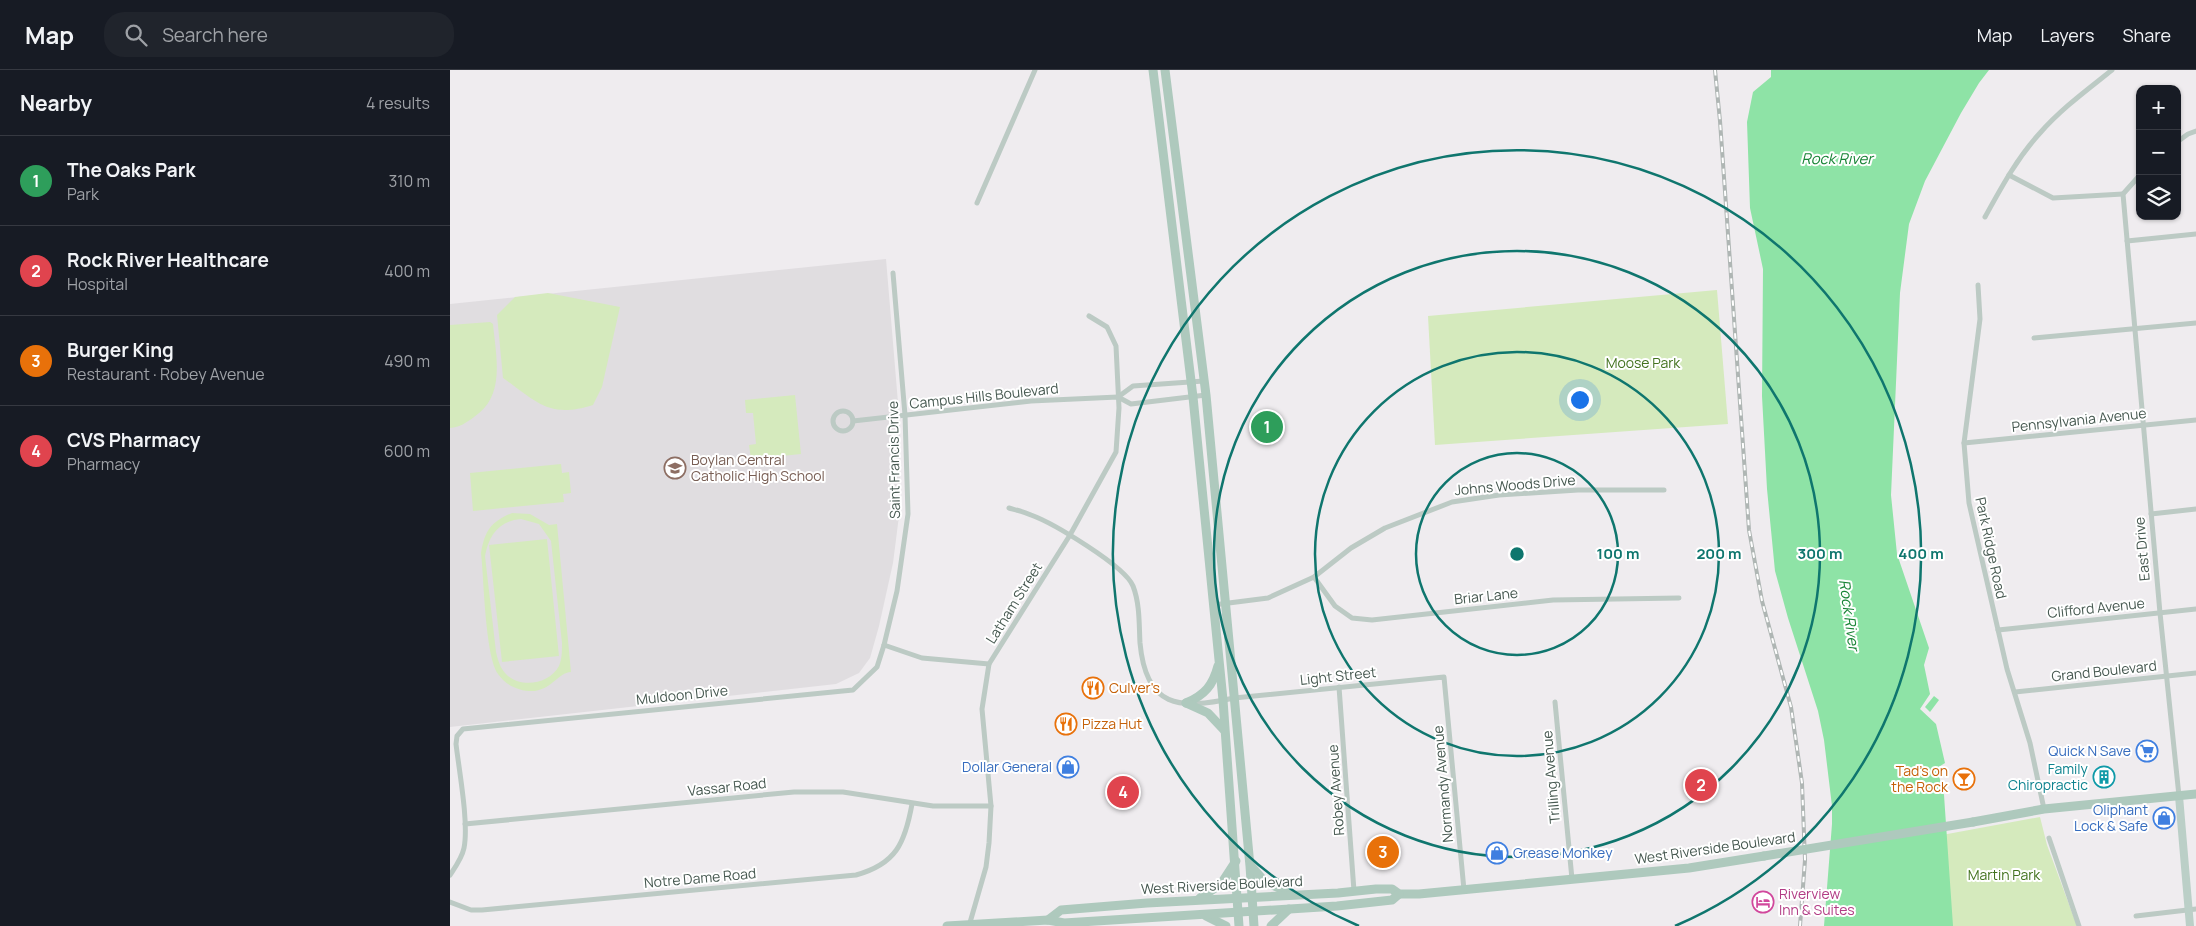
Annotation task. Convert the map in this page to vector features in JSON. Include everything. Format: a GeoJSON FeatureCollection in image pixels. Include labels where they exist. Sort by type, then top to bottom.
{"type":"FeatureCollection","features":[{"type":"Feature","properties":{"kind":"main road"},"geometry":{"type":"LineString","coordinates":[[1153,70],[1193,397],[1214,604],[1236,861],[1239,926]]}},
{"type":"Feature","properties":{"kind":"main road"},"geometry":{"type":"LineString","coordinates":[[1165,70],[1206,395],[1254,926]]}},
{"type":"Feature","properties":{"kind":"main road"},"geometry":{"type":"LineString","coordinates":[[1186,703],[1200,697],[1213,684],[1219,661]]}},
{"type":"Feature","properties":{"kind":"main road"},"geometry":{"type":"LineString","coordinates":[[1186,703],[1208,713],[1225,730]]}},
{"type":"Feature","properties":{"kind":"main road","name":"West Riverside Boulevard"},"geometry":{"type":"LineString","coordinates":[[1048,920],[1061,910],[1198,899],[1392,889],[1399,894],[1419,894],[1689,868],[2044,809],[2196,794]]}},
{"type":"Feature","properties":{"kind":"main road"},"geometry":{"type":"LineString","coordinates":[[1198,899],[1221,884],[1236,861]]}},
{"type":"Feature","properties":{"kind":"main road"},"geometry":{"type":"LineString","coordinates":[[1250,866],[1265,882],[1298,895]]}},
{"type":"Feature","properties":{"kind":"main road","name":"West Riverside Boulevard"},"geometry":{"type":"LineString","coordinates":[[947,926],[1048,920],[1064,923],[1253,912],[1384,901],[1392,900],[1399,894]]}},
{"type":"Feature","properties":{"kind":"main road"},"geometry":{"type":"LineString","coordinates":[[1271,926],[1289,909]]}},
{"type":"Feature","properties":{"kind":"main road"},"geometry":{"type":"LineString","coordinates":[[1201,915],[1226,926]]}},
{"type":"Feature","properties":{"kind":"street"},"geometry":{"type":"LineString","coordinates":[[977,203],[1035,70]]}},
{"type":"Feature","properties":{"kind":"street"},"geometry":{"type":"LineString","coordinates":[[1985,217],[2009,175],[2039,134],[2074,100],[2112,70]]}},
{"type":"Feature","properties":{"kind":"street"},"geometry":{"type":"LineString","coordinates":[[2181,139],[2196,131]]}},
{"type":"Feature","properties":{"kind":"street"},"geometry":{"type":"LineString","coordinates":[[2009,175],[2053,198],[2123,194],[2136,179]]}},
{"type":"Feature","properties":{"kind":"street","name":"East Drive"},"geometry":{"type":"LineString","coordinates":[[2123,194],[2160,613],[2192,909],[2190,926]]}},
{"type":"Feature","properties":{"kind":"street"},"geometry":{"type":"LineString","coordinates":[[2127,241],[2196,234]]}},
{"type":"Feature","properties":{"kind":"street","name":"Saint Francis Drive"},"geometry":{"type":"LineString","coordinates":[[884,644],[897,591],[908,514],[905,414],[893,273]]}},
{"type":"Feature","properties":{"kind":"street","name":"Park Ridge Road"},"geometry":{"type":"LineString","coordinates":[[1978,285],[1980,320],[1964,443],[1972,522],[1998,630],[2030,743],[2044,809]]}},
{"type":"Feature","properties":{"kind":"street","name":"Latham Street"},"geometry":{"type":"LineString","coordinates":[[969,925],[986,867],[989,843],[991,806],[982,709],[989,664],[1070,535],[1116,452],[1119,423],[1116,346],[1107,327],[1089,316]]}},
{"type":"Feature","properties":{"kind":"street"},"geometry":{"type":"LineString","coordinates":[[2034,338],[2196,323]]}},
{"type":"Feature","properties":{"kind":"street","name":"Campus Hills Boulevard"},"geometry":{"type":"LineString","coordinates":[[1118,397],[1133,386],[1204,381]]}},
{"type":"Feature","properties":{"kind":"street","name":"Campus Hills Boulevard"},"geometry":{"type":"LineString","coordinates":[[853,422],[905,414],[1031,400],[1118,397],[1132,404],[1206,395]]}},
{"type":"Feature","properties":{"kind":"street","name":"Pennsylvania Avenue"},"geometry":{"type":"LineString","coordinates":[[1964,443],[2196,420]]}},
{"type":"Feature","properties":{"kind":"street","name":"Johns Woods Drive"},"geometry":{"type":"LineString","coordinates":[[1214,604],[1268,598],[1314,577],[1351,548],[1385,528],[1452,502],[1499,495],[1578,490],[1664,490]]}},
{"type":"Feature","properties":{"kind":"street","name":"Light Street"},"geometry":{"type":"LineString","coordinates":[[1009,508],[1032,515],[1070,535],[1122,571],[1133,585],[1139,616],[1140,643],[1146,675],[1162,697],[1167,700],[1203,704],[1234,698],[1444,677]]}},
{"type":"Feature","properties":{"kind":"street"},"geometry":{"type":"LineString","coordinates":[[2151,514],[2196,509]]}},
{"type":"Feature","properties":{"kind":"street","name":"Briar Lane"},"geometry":{"type":"LineString","coordinates":[[1314,577],[1335,606],[1352,618],[1372,620],[1553,600],[1679,598]]}},
{"type":"Feature","properties":{"kind":"street","name":"Clifford Avenue"},"geometry":{"type":"LineString","coordinates":[[1998,630],[2196,609]]}},
{"type":"Feature","properties":{"kind":"street"},"geometry":{"type":"LineString","coordinates":[[884,644],[922,658],[989,664]]}},
{"type":"Feature","properties":{"kind":"street","name":"Muldoon Drive"},"geometry":{"type":"LineString","coordinates":[[465,824],[456,744],[459,732],[467,727],[853,690],[877,667],[884,644]]}},
{"type":"Feature","properties":{"kind":"street","name":"Grand Boulevard"},"geometry":{"type":"LineString","coordinates":[[2015,692],[2196,673]]}},
{"type":"Feature","properties":{"kind":"street","name":"Normandy Avenue"},"geometry":{"type":"LineString","coordinates":[[1444,677],[1464,890]]}},
{"type":"Feature","properties":{"kind":"street","name":"Robey Avenue"},"geometry":{"type":"LineString","coordinates":[[1339,687],[1354,891]]}},
{"type":"Feature","properties":{"kind":"street","name":"Trilling Avenue"},"geometry":{"type":"LineString","coordinates":[[1555,702],[1572,879]]}},
{"type":"Feature","properties":{"kind":"street","name":"Vassar Road"},"geometry":{"type":"LineString","coordinates":[[465,824],[794,792],[843,792],[933,806],[991,806]]}},
{"type":"Feature","properties":{"kind":"street","name":"Notre Dame Road"},"geometry":{"type":"LineString","coordinates":[[450,902],[472,910],[482,910],[856,875],[879,866],[897,850],[908,828],[912,804]]}},
{"type":"Feature","properties":{"kind":"street"},"geometry":{"type":"LineString","coordinates":[[450,875],[462,856],[465,846],[465,824]]}},
{"type":"Feature","properties":{"kind":"street"},"geometry":{"type":"LineString","coordinates":[[2049,838],[2079,926]]}},
{"type":"Feature","properties":{"kind":"street"},"geometry":{"type":"LineString","coordinates":[[2136,916],[2192,909]]}},
{"type":"Feature","properties":{"kind":"shaded area","name":"Boylan Central Catholic High School"},"geometry":{"type":"Polygon","coordinates":[[[886,259],[900,427],[900,508],[893,563],[879,626],[870,658],[859,673],[836,684],[450,727],[450,304],[886,259]]]}},
{"type":"Feature","properties":{"kind":"green space","name":"Moose Park"},"geometry":{"type":"Polygon","coordinates":[[[1717,290],[1728,424],[1435,445],[1428,316],[1717,290]]]}},
{"type":"Feature","properties":{"kind":"green space"},"geometry":{"type":"Polygon","coordinates":[[[548,293],[620,307],[602,387],[593,405],[565,410],[544,406],[503,378],[497,315],[515,297],[548,293]]]}},
{"type":"Feature","properties":{"kind":"green space"},"geometry":{"type":"Polygon","coordinates":[[[490,322],[493,324],[497,362],[495,387],[491,398],[484,408],[466,423],[450,428],[450,325],[490,322]]]}},
{"type":"Feature","properties":{"kind":"green space"},"geometry":{"type":"Polygon","coordinates":[[[795,395],[801,454],[751,459],[749,445],[756,444],[753,413],[746,413],[745,400],[795,395]]]}},
{"type":"Feature","properties":{"kind":"green space"},"geometry":{"type":"Polygon","coordinates":[[[561,464],[562,473],[569,472],[571,493],[563,494],[564,502],[473,511],[470,473],[561,464]]]}},
{"type":"Feature","properties":{"kind":"green space"},"geometry":{"type":"Polygon","coordinates":[[[512,513],[530,514],[549,525],[557,524],[571,672],[562,675],[546,687],[535,691],[519,689],[505,682],[498,674],[490,651],[481,553],[490,528],[499,520],[512,513]],[[521,519],[513,520],[501,526],[492,536],[485,556],[496,652],[499,662],[503,671],[508,676],[514,680],[528,683],[542,680],[555,672],[559,666],[562,652],[551,541],[539,524],[521,519]]]}},
{"type":"Feature","properties":{"kind":"green space"},"geometry":{"type":"Polygon","coordinates":[[[547,539],[559,656],[502,662],[489,545],[547,539]]]}},
{"type":"Feature","properties":{"kind":"green space","name":"Martin Park"},"geometry":{"type":"Polygon","coordinates":[[[2040,817],[2047,845],[2077,926],[1950,926],[1942,835],[2040,817]]]}},
{"type":"Feature","properties":{"kind":"water","name":"Rock River"},"geometry":{"type":"Polygon","coordinates":[[[1771,70],[1989,70],[1961,113],[1925,181],[1909,224],[1900,293],[1891,495],[1897,554],[1929,648],[1924,665],[1930,694],[1920,709],[1936,724],[1945,763],[1937,768],[1944,795],[1953,926],[1824,926],[1832,806],[1824,740],[1818,711],[1775,571],[1767,489],[1762,396],[1763,269],[1750,208],[1747,122],[1753,92],[1771,77],[1771,70]]]}},
{"type":"Feature","properties":{"kind":"water"},"geometry":{"type":"Polygon","coordinates":[[[1934,696],[1939,700],[1930,712],[1925,707],[1934,696]]]}},
{"type":"Feature","properties":{"kind":"railway"},"geometry":{"type":"LineString","coordinates":[[1715,70],[1749,530],[1762,601],[1791,707],[1802,783],[1805,860],[1800,926]]}},
{"type":"Feature","properties":{"kind":"place","name":"The Oaks Park"},"geometry":{"type":"Point","coordinates":[1267,427]}},
{"type":"Feature","properties":{"kind":"place","name":"Boylan Central Catholic High School"},"geometry":{"type":"Point","coordinates":[675,468]}},
{"type":"Feature","properties":{"kind":"place","name":"Culver's"},"geometry":{"type":"Point","coordinates":[1093,688]}},
{"type":"Feature","properties":{"kind":"place","name":"Pizza Hut"},"geometry":{"type":"Point","coordinates":[1066,724]}},
{"type":"Feature","properties":{"kind":"place","name":"Quick N Save"},"geometry":{"type":"Point","coordinates":[2147,751]}},
{"type":"Feature","properties":{"kind":"place","name":"Dollar General"},"geometry":{"type":"Point","coordinates":[1068,767]}},
{"type":"Feature","properties":{"kind":"place","name":"Family Chiropractic"},"geometry":{"type":"Point","coordinates":[2104,777]}},
{"type":"Feature","properties":{"kind":"place","name":"Tad's on the Rock"},"geometry":{"type":"Point","coordinates":[1964,779]}},
{"type":"Feature","properties":{"kind":"place","name":"Rock River Healthcare"},"geometry":{"type":"Point","coordinates":[1701,785]}},
{"type":"Feature","properties":{"kind":"place","name":"CVS Pharmacy"},"geometry":{"type":"Point","coordinates":[1123,792]}},
{"type":"Feature","properties":{"kind":"place","name":"Oliphant Lock & Safe"},"geometry":{"type":"Point","coordinates":[2164,818]}},
{"type":"Feature","properties":{"kind":"place","name":"Burger King"},"geometry":{"type":"Point","coordinates":[1383,852]}},
{"type":"Feature","properties":{"kind":"place","name":"Grease Monkey"},"geometry":{"type":"Point","coordinates":[1497,853]}},
{"type":"Feature","properties":{"kind":"place","name":"Riverview Inn & Suites"},"geometry":{"type":"Point","coordinates":[1763,902]}}]}
